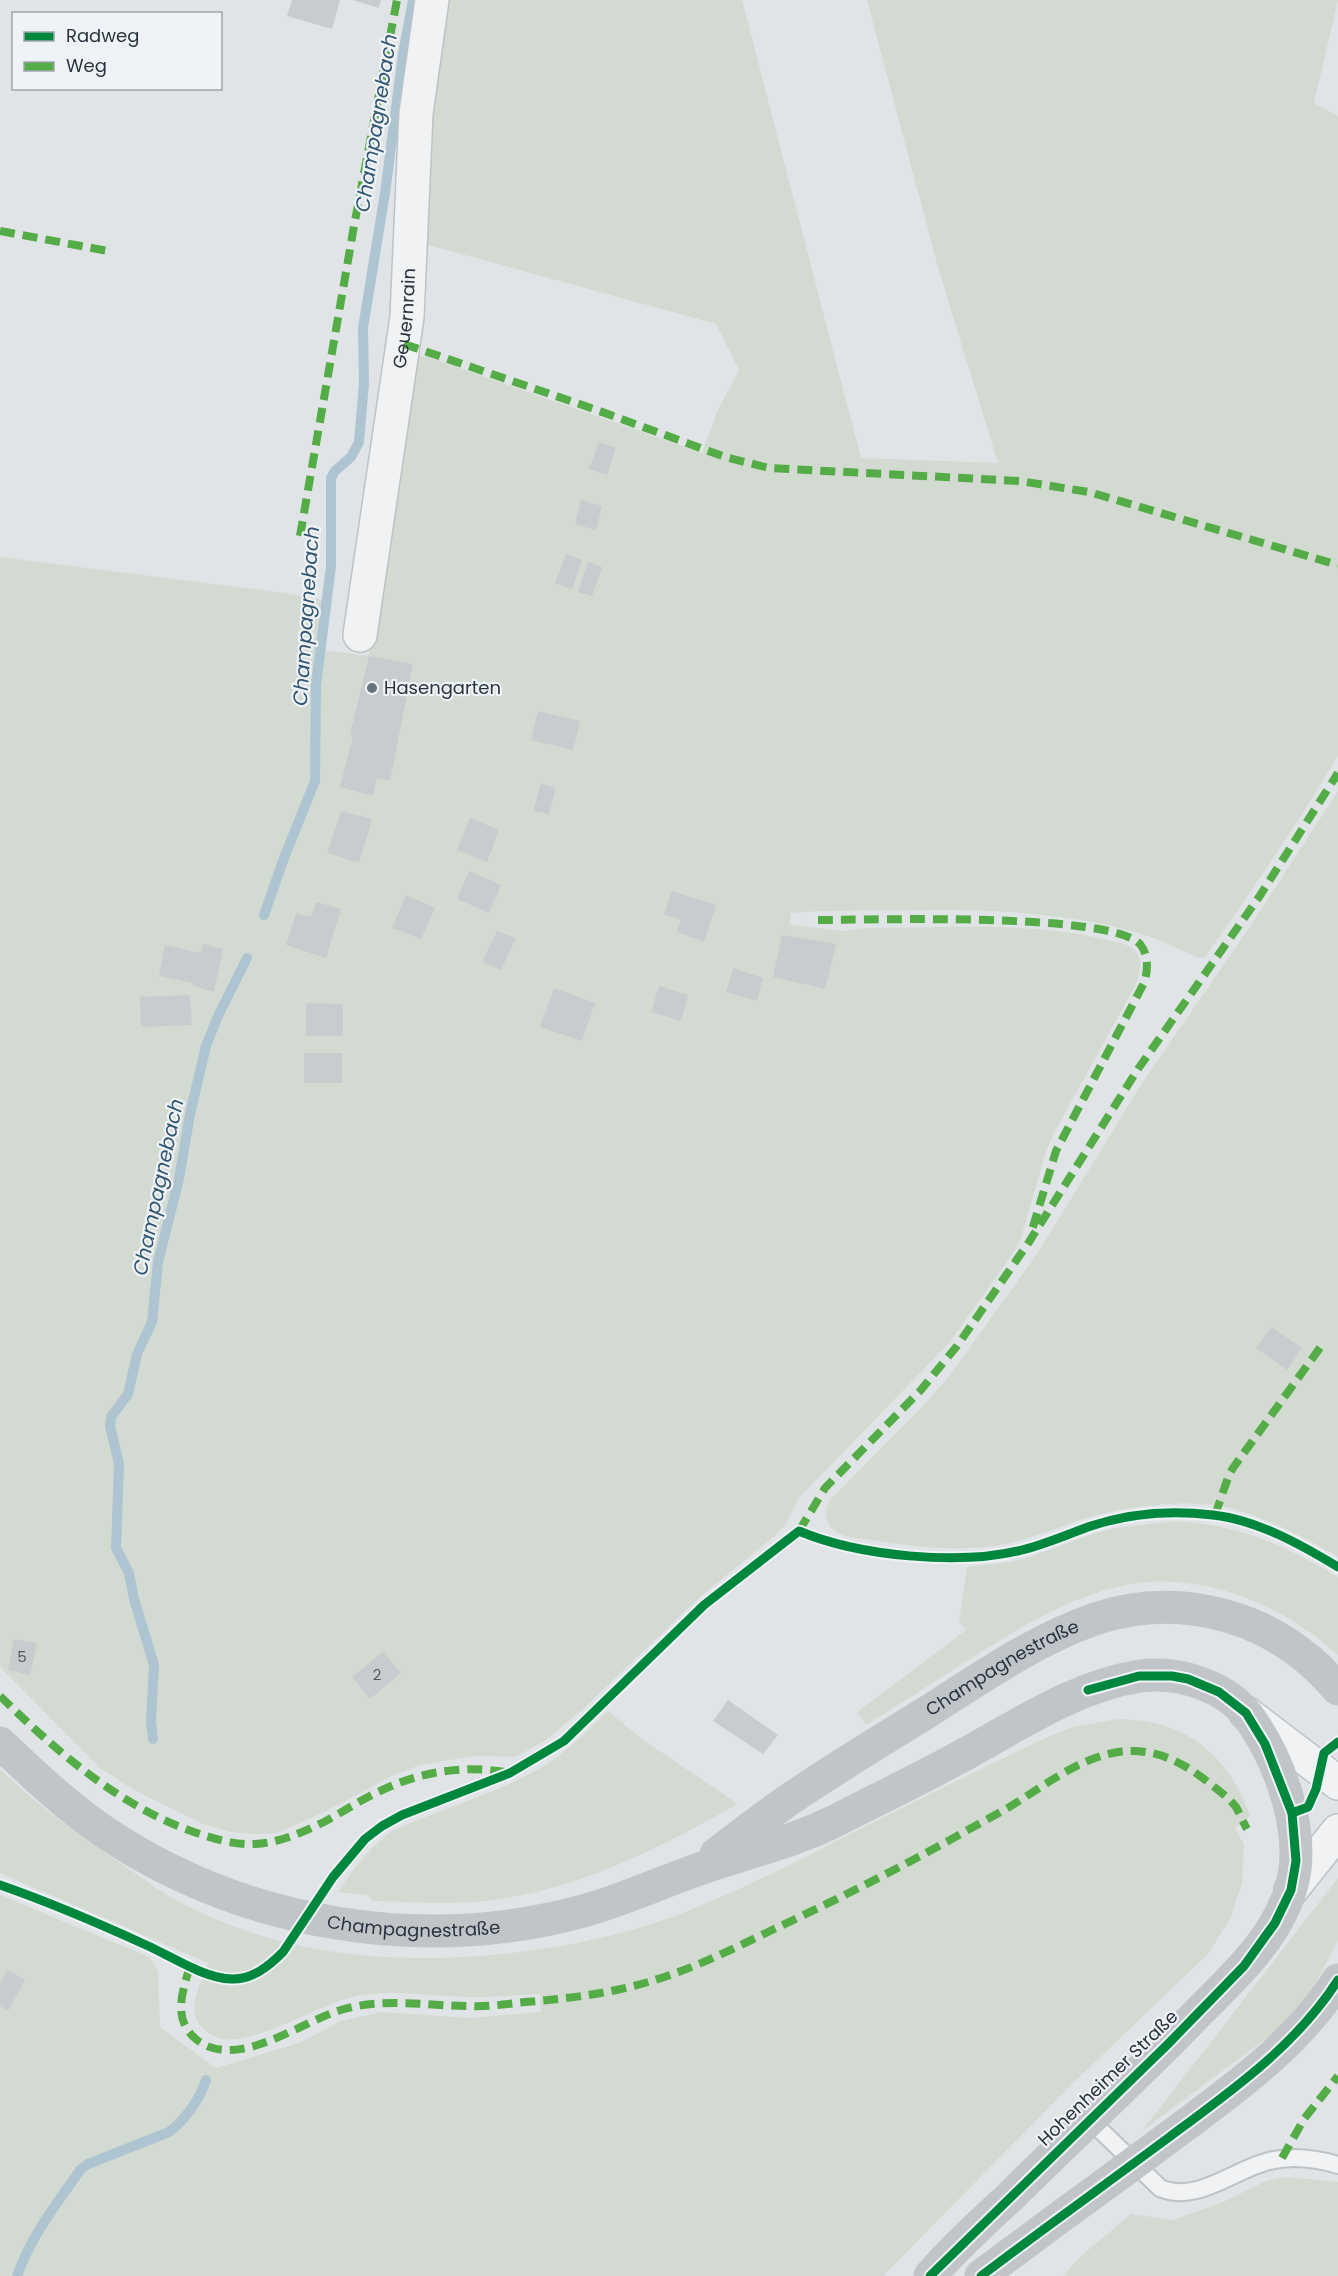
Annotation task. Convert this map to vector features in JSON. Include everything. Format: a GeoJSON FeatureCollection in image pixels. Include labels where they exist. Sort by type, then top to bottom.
{"type":"FeatureCollection","features":[{"type":"Feature","properties":{"kind":"main road","name":"Champagnestraße"},"geometry":{"type":"LineString","coordinates":[[691,1872],[804,1790],[968,1686],[1046,1640],[1095,1619],[1142,1609],[1169,1607],[1189,1608],[1236,1618],[1275,1636],[1293,1648],[1310,1660],[1338,1689]]}},
{"type":"Feature","properties":{"kind":"main road","name":"Champagnestraße"},"geometry":{"type":"LineString","coordinates":[[0,1743],[65,1802],[98,1828],[158,1864],[227,1894],[292,1915],[374,1929],[452,1931],[540,1921],[620,1900],[691,1872],[823,1827],[962,1756],[1051,1707],[1097,1688],[1139,1677],[1172,1676],[1188,1679],[1219,1692],[1246,1713],[1265,1744],[1292,1813],[1296,1861],[1291,1890]]}},
{"type":"Feature","properties":{"kind":"main road","name":"Hohenheimer Straße"},"geometry":{"type":"LineString","coordinates":[[930,2276],[1167,2045],[1244,1966],[1275,1923],[1291,1890]]}},
{"type":"Feature","properties":{"kind":"main road"},"geometry":{"type":"LineString","coordinates":[[981,2276],[1214,2104],[1288,2041],[1321,2006],[1338,1980]]}},
{"type":"Feature","properties":{"kind":"street","name":"Geuernrain"},"geometry":{"type":"LineString","coordinates":[[360,635],[407,317],[416,113],[432,0]]}},
{"type":"Feature","properties":{"kind":"street","name":"Champagnestraße"},"geometry":{"type":"LineString","coordinates":[[1246,1713],[1338,1783]]}},
{"type":"Feature","properties":{"kind":"street","name":"Hohenheimer Straße"},"geometry":{"type":"LineString","coordinates":[[1291,1890],[1338,1831]]}},
{"type":"Feature","properties":{"kind":"lane"},"geometry":{"type":"LineString","coordinates":[[1089,2119],[1160,2188],[1181,2194],[1192,2192],[1250,2167],[1282,2158],[1312,2158],[1338,2165]]}},
{"type":"Feature","properties":{"kind":"shaded area"},"geometry":{"type":"Polygon","coordinates":[[[440,0],[742,0],[861,458],[998,463],[939,271],[867,0],[1338,0],[1314,103],[1338,116],[1338,756],[1240,908],[1205,957],[1199,958],[1135,932],[1058,916],[940,910],[791,913],[790,925],[844,931],[866,928],[956,927],[1049,930],[1121,943],[1137,953],[1140,967],[1135,986],[1053,1135],[1021,1238],[1011,1256],[950,1342],[798,1499],[787,1522],[778,1533],[701,1596],[584,1708],[547,1739],[516,1757],[474,1756],[420,1765],[394,1775],[322,1813],[277,1833],[231,1832],[203,1824],[134,1790],[100,1768],[0,1667],[0,557],[285,593],[327,601],[321,650],[368,656],[391,551],[386,543],[411,355],[428,357],[702,453],[717,412],[739,370],[716,324],[418,242],[440,0]]]}},
{"type":"Feature","properties":{"kind":"shaded area"},"geometry":{"type":"Polygon","coordinates":[[[1338,791],[1338,1557],[1259,1517],[1230,1508],[1196,1504],[1158,1505],[1120,1510],[1086,1518],[1024,1539],[986,1547],[916,1546],[845,1536],[834,1530],[828,1522],[826,1513],[829,1501],[922,1407],[950,1375],[1037,1254],[1144,1080],[1249,928],[1338,791]]]}},
{"type":"Feature","properties":{"kind":"shaded area"},"geometry":{"type":"Polygon","coordinates":[[[1175,1521],[1220,1527],[1260,1538],[1338,1577],[1338,1655],[1297,1623],[1250,1599],[1200,1585],[1148,1582],[1099,1592],[1050,1612],[1027,1624],[866,1725],[857,1712],[966,1630],[959,1622],[967,1567],[1010,1562],[1030,1557],[1095,1533],[1116,1528],[1175,1521]]]}},
{"type":"Feature","properties":{"kind":"shaded area"},"geometry":{"type":"Polygon","coordinates":[[[608,1711],[642,1739],[738,1804],[676,1838],[611,1868],[543,1890],[509,1898],[448,1903],[373,1901],[367,1895],[338,1892],[362,1859],[392,1831],[494,1791],[534,1772],[568,1749],[608,1711]]]}},
{"type":"Feature","properties":{"kind":"shaded area"},"geometry":{"type":"Polygon","coordinates":[[[1117,1719],[1163,1725],[1183,1733],[1216,1758],[1241,1794],[1250,1816],[1235,1829],[1244,1844],[1242,1883],[1230,1919],[1208,1954],[1072,2084],[883,2276],[0,2276],[0,1895],[149,1957],[158,1971],[160,2027],[216,2068],[302,2042],[340,2021],[381,2012],[470,2018],[541,2012],[540,1994],[472,1997],[408,1993],[360,1995],[244,2038],[216,2037],[198,2022],[195,2013],[197,1994],[208,1963],[0,1873],[0,1769],[54,1816],[152,1885],[187,1906],[231,1925],[266,1937],[313,1948],[364,1955],[417,1958],[472,1956],[579,1943],[629,1931],[675,1916],[768,1876],[1050,1736],[1073,1727],[1117,1719]]]}},
{"type":"Feature","properties":{"kind":"shaded area"},"geometry":{"type":"Polygon","coordinates":[[[1338,1878],[1338,1941],[1299,2014],[1142,2131],[1338,1878]]]}},
{"type":"Feature","properties":{"kind":"shaded area"},"geometry":{"type":"Polygon","coordinates":[[[1287,2177],[1338,2182],[1338,2276],[1063,2276],[1081,2256],[1131,2214],[1173,2220],[1223,2202],[1266,2181],[1287,2177]]]}},
{"type":"Feature","properties":{"kind":"building"},"geometry":{"type":"Polygon","coordinates":[[[292,0],[340,0],[332,29],[287,16],[292,0]]]}},
{"type":"Feature","properties":{"kind":"building"},"geometry":{"type":"Polygon","coordinates":[[[353,0],[381,0],[379,8],[353,0]]]}},
{"type":"Feature","properties":{"kind":"building"},"geometry":{"type":"Polygon","coordinates":[[[599,442],[616,448],[607,475],[589,469],[599,442]]]}},
{"type":"Feature","properties":{"kind":"building"},"geometry":{"type":"Polygon","coordinates":[[[581,500],[602,506],[596,530],[575,524],[581,500]]]}},
{"type":"Feature","properties":{"kind":"building"},"geometry":{"type":"Polygon","coordinates":[[[566,554],[582,560],[572,589],[555,583],[566,554]]]}},
{"type":"Feature","properties":{"kind":"building"},"geometry":{"type":"Polygon","coordinates":[[[588,562],[602,567],[592,596],[578,592],[588,562]]]}},
{"type":"Feature","properties":{"kind":"building"},"geometry":{"type":"Polygon","coordinates":[[[369,656],[413,664],[390,781],[377,778],[373,796],[340,787],[369,656]]]}},
{"type":"Feature","properties":{"kind":"building"},"geometry":{"type":"Polygon","coordinates":[[[538,711],[580,721],[573,750],[531,740],[538,711]]]}},
{"type":"Feature","properties":{"kind":"building"},"geometry":{"type":"Polygon","coordinates":[[[541,783],[556,788],[549,814],[533,811],[541,783]]]}},
{"type":"Feature","properties":{"kind":"building"},"geometry":{"type":"Polygon","coordinates":[[[341,811],[372,819],[359,863],[327,853],[341,811]]]}},
{"type":"Feature","properties":{"kind":"building"},"geometry":{"type":"Polygon","coordinates":[[[470,818],[499,830],[487,862],[457,850],[470,818]]]}},
{"type":"Feature","properties":{"kind":"building"},"geometry":{"type":"Polygon","coordinates":[[[469,871],[501,885],[489,913],[457,899],[469,871]]]}},
{"type":"Feature","properties":{"kind":"building"},"geometry":{"type":"Polygon","coordinates":[[[672,891],[716,905],[704,942],[677,932],[681,920],[664,914],[672,891]]]}},
{"type":"Feature","properties":{"kind":"building"},"geometry":{"type":"Polygon","coordinates":[[[406,895],[435,908],[421,939],[392,928],[406,895]]]}},
{"type":"Feature","properties":{"kind":"building"},"geometry":{"type":"Polygon","coordinates":[[[316,902],[341,909],[326,958],[286,945],[296,913],[311,917],[316,902]]]}},
{"type":"Feature","properties":{"kind":"building"},"geometry":{"type":"Polygon","coordinates":[[[497,931],[516,938],[501,970],[482,962],[497,931]]]}},
{"type":"Feature","properties":{"kind":"building"},"geometry":{"type":"Polygon","coordinates":[[[782,935],[836,944],[825,989],[773,977],[782,935]]]}},
{"type":"Feature","properties":{"kind":"building"},"geometry":{"type":"Polygon","coordinates":[[[203,944],[223,949],[214,992],[193,986],[193,983],[159,976],[165,945],[201,953],[203,944]]]}},
{"type":"Feature","properties":{"kind":"building"},"geometry":{"type":"Polygon","coordinates":[[[733,968],[763,978],[757,1001],[726,992],[733,968]]]}},
{"type":"Feature","properties":{"kind":"building"},"geometry":{"type":"Polygon","coordinates":[[[659,986],[688,995],[681,1021],[651,1012],[659,986]]]}},
{"type":"Feature","properties":{"kind":"building"},"geometry":{"type":"Polygon","coordinates":[[[554,988],[595,1003],[582,1041],[540,1027],[554,988]]]}},
{"type":"Feature","properties":{"kind":"building"},"geometry":{"type":"Polygon","coordinates":[[[190,995],[192,1025],[141,1027],[140,997],[190,995]]]}},
{"type":"Feature","properties":{"kind":"building"},"geometry":{"type":"Polygon","coordinates":[[[306,1003],[343,1004],[343,1036],[306,1036],[306,1003]]]}},
{"type":"Feature","properties":{"kind":"building"},"geometry":{"type":"Polygon","coordinates":[[[304,1053],[342,1053],[342,1083],[304,1083],[304,1053]]]}},
{"type":"Feature","properties":{"kind":"building"},"geometry":{"type":"Polygon","coordinates":[[[1271,1327],[1302,1348],[1287,1370],[1256,1348],[1271,1327]]]}},
{"type":"Feature","properties":{"kind":"building"},"geometry":{"type":"Polygon","coordinates":[[[14,1639],[37,1643],[30,1675],[8,1670],[14,1639]]]}},
{"type":"Feature","properties":{"kind":"building"},"geometry":{"type":"Polygon","coordinates":[[[383,1652],[401,1673],[370,1699],[352,1677],[383,1652]]]}},
{"type":"Feature","properties":{"kind":"building"},"geometry":{"type":"Polygon","coordinates":[[[728,1700],[778,1735],[763,1754],[713,1721],[728,1700]]]}},
{"type":"Feature","properties":{"kind":"building"},"geometry":{"type":"Polygon","coordinates":[[[8,1970],[25,1980],[8,2011],[0,2006],[0,1983],[8,1970]]]}},
{"type":"Feature","properties":{"kind":"waterway","name":"Champagnebach"},"geometry":{"type":"LineString","coordinates":[[264,915],[315,781],[316,685],[331,566],[331,478],[335,471],[351,457],[359,442],[364,383],[363,328],[413,0]]}},
{"type":"Feature","properties":{"kind":"waterway","name":"Champagnebach"},"geometry":{"type":"LineString","coordinates":[[153,1739],[151,1721],[154,1665],[134,1599],[129,1573],[116,1548],[119,1464],[110,1426],[111,1417],[128,1394],[137,1354],[152,1322],[158,1262],[179,1179],[190,1114],[206,1046],[247,958]]}},
{"type":"Feature","properties":{"kind":"waterway","name":"Champagnebach"},"geometry":{"type":"LineString","coordinates":[[17,2276],[37,2234],[81,2169],[88,2164],[169,2132],[191,2109],[206,2080]]}},
{"type":"Feature","properties":{"kind":"marked path"},"geometry":{"type":"LineString","coordinates":[[300,536],[354,226],[397,0]]}},
{"type":"Feature","properties":{"kind":"marked path"},"geometry":{"type":"LineString","coordinates":[[0,231],[108,251]]}},
{"type":"Feature","properties":{"kind":"marked path"},"geometry":{"type":"LineString","coordinates":[[404,344],[725,457],[769,468],[1020,481],[1089,492],[1338,565]]}},
{"type":"Feature","properties":{"kind":"marked path"},"geometry":{"type":"LineString","coordinates":[[799,1531],[825,1488],[920,1391],[957,1346],[1029,1242],[1138,1069],[1259,897],[1338,773]]}},
{"type":"Feature","properties":{"kind":"marked path"},"geometry":{"type":"LineString","coordinates":[[818,920],[935,919],[1038,922],[1119,934],[1140,944],[1143,948],[1147,963],[1144,983],[1056,1151],[1032,1230]]}},
{"type":"Feature","properties":{"kind":"marked path"},"geometry":{"type":"LineString","coordinates":[[1215,1515],[1233,1468],[1322,1345]]}},
{"type":"Feature","properties":{"kind":"marked path"},"geometry":{"type":"LineString","coordinates":[[0,1696],[70,1759],[121,1796],[177,1825],[212,1838],[236,1843],[273,1842],[308,1830],[384,1789],[417,1777],[451,1770],[505,1772]]}},
{"type":"Feature","properties":{"kind":"marked path"},"geometry":{"type":"LineString","coordinates":[[190,1966],[182,1996],[184,2024],[197,2040],[213,2048],[231,2050],[269,2041],[325,2016],[357,2006],[389,2003],[491,2006],[616,1990],[670,1975],[734,1948],[849,1893],[925,1853],[1003,1811],[1078,1765],[1118,1752],[1155,1754],[1177,1762],[1208,1782],[1230,1800],[1247,1829]]}},
{"type":"Feature","properties":{"kind":"marked path"},"geometry":{"type":"LineString","coordinates":[[1282,2158],[1304,2119],[1338,2076]]}},
{"type":"Feature","properties":{"kind":"cycle path"},"geometry":{"type":"LineString","coordinates":[[0,1885],[92,1921],[209,1975],[231,1979],[253,1975],[283,1952],[333,1877],[365,1839],[402,1815],[510,1773],[564,1741],[704,1605],[799,1531],[823,1540],[879,1552],[940,1558],[969,1557],[1022,1550],[1121,1518],[1167,1513],[1213,1515],[1262,1528],[1309,1550],[1338,1567]]}},
{"type":"Feature","properties":{"kind":"cycle path"},"geometry":{"type":"LineString","coordinates":[[930,2276],[1167,2045],[1244,1966],[1275,1923],[1291,1890],[1296,1861],[1292,1813],[1265,1744],[1246,1713],[1219,1692],[1188,1679],[1172,1676],[1139,1676],[1088,1690]]}},
{"type":"Feature","properties":{"kind":"cycle path"},"geometry":{"type":"LineString","coordinates":[[1292,1813],[1308,1807],[1316,1789],[1324,1753],[1338,1742]]}},
{"type":"Feature","properties":{"kind":"cycle path"},"geometry":{"type":"LineString","coordinates":[[981,2276],[1238,2085],[1282,2047],[1321,2004],[1338,1980]]}},
{"type":"Feature","properties":{"kind":"place","name":"Hasengarten"},"geometry":{"type":"Point","coordinates":[372,688]}}]}
